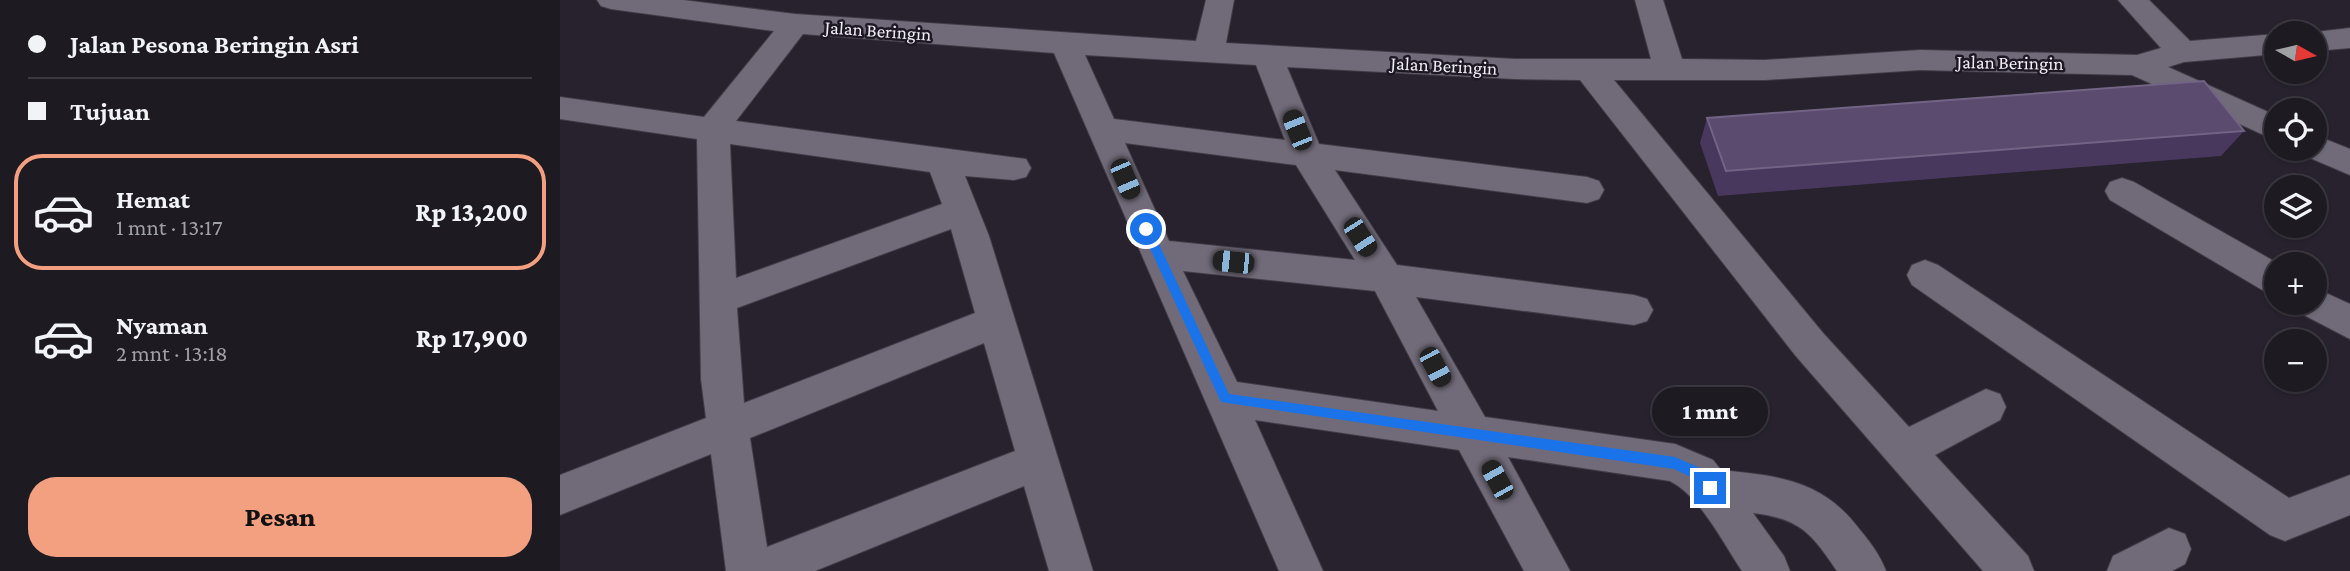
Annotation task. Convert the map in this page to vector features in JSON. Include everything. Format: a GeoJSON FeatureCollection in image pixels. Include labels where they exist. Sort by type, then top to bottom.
{"type":"FeatureCollection","features":[{"type":"Feature","properties":{"kind":"street","name":"Jalan Beringin"},"geometry":{"type":"LineString","coordinates":[[611,0],[795,24],[1065,44],[1515,69],[1765,70],[1920,60],[2137,65],[2183,52],[2264,45]]}},
{"type":"Feature","properties":{"kind":"street"},"geometry":{"type":"LineString","coordinates":[[1209,51],[1220,0]]}},
{"type":"Feature","properties":{"kind":"street"},"geometry":{"type":"LineString","coordinates":[[1649,0],[1670,70]]}},
{"type":"Feature","properties":{"kind":"street"},"geometry":{"type":"LineString","coordinates":[[2132,0],[2183,52]]}},
{"type":"Feature","properties":{"kind":"street"},"geometry":{"type":"LineString","coordinates":[[748,571],[721,379],[713,128],[795,24]]}},
{"type":"Feature","properties":{"kind":"street"},"geometry":{"type":"LineString","coordinates":[[2328,40],[2350,38]]}},
{"type":"Feature","properties":{"kind":"street"},"geometry":{"type":"LineString","coordinates":[[1065,44],[1301,571]]}},
{"type":"Feature","properties":{"kind":"street"},"geometry":{"type":"LineString","coordinates":[[1267,55],[1307,155],[1386,278],[1548,571]]}},
{"type":"Feature","properties":{"kind":"street"},"geometry":{"type":"LineString","coordinates":[[2137,65],[2264,123]]}},
{"type":"Feature","properties":{"kind":"street"},"geometry":{"type":"LineString","coordinates":[[1588,69],[1809,344],[2012,571]]}},
{"type":"Feature","properties":{"kind":"street"},"geometry":{"type":"LineString","coordinates":[[560,108],[943,162],[1014,168]]}},
{"type":"Feature","properties":{"kind":"street"},"geometry":{"type":"LineString","coordinates":[[1104,129],[1587,190]]}},
{"type":"Feature","properties":{"kind":"street"},"geometry":{"type":"LineString","coordinates":[[2327,152],[2350,163]]}},
{"type":"Feature","properties":{"kind":"street"},"geometry":{"type":"LineString","coordinates":[[943,162],[971,236],[1071,571]]}},
{"type":"Feature","properties":{"kind":"street"},"geometry":{"type":"LineString","coordinates":[[2122,191],[2264,273]]}},
{"type":"Feature","properties":{"kind":"street"},"geometry":{"type":"LineString","coordinates":[[718,300],[961,211]]}},
{"type":"Feature","properties":{"kind":"street"},"geometry":{"type":"LineString","coordinates":[[1157,254],[1386,278],[1634,310]]}},
{"type":"Feature","properties":{"kind":"street"},"geometry":{"type":"LineString","coordinates":[[1925,275],[2285,520],[2350,495]]}},
{"type":"Feature","properties":{"kind":"street"},"geometry":{"type":"LineString","coordinates":[[2327,310],[2350,323]]}},
{"type":"Feature","properties":{"kind":"street"},"geometry":{"type":"LineString","coordinates":[[560,495],[996,321]]}},
{"type":"Feature","properties":{"kind":"street"},"geometry":{"type":"LineString","coordinates":[[1225,398],[1675,463],[1698,474],[1768,571]]}},
{"type":"Feature","properties":{"kind":"street"},"geometry":{"type":"LineString","coordinates":[[1903,450],[1986,407]]}},
{"type":"Feature","properties":{"kind":"street"},"geometry":{"type":"LineString","coordinates":[[761,571],[1038,461]]}},
{"type":"Feature","properties":{"kind":"street"},"geometry":{"type":"LineString","coordinates":[[1710,488],[1791,500],[1811,509],[1829,525],[1864,571]]}},
{"type":"Feature","properties":{"kind":"street"},"geometry":{"type":"LineString","coordinates":[[2129,571],[2169,549]]}},
{"type":"Feature","properties":{"kind":"building"},"geometry":{"type":"Polygon","coordinates":[[[2204,81],[2244,131],[1726,171],[1707,118],[2204,81]]]}},
{"type":"Feature","properties":{"kind":"route"},"geometry":{"type":"LineString","coordinates":[[1146,229],[1225,398],[1675,463],[1698,474],[1710,488]]}}]}
